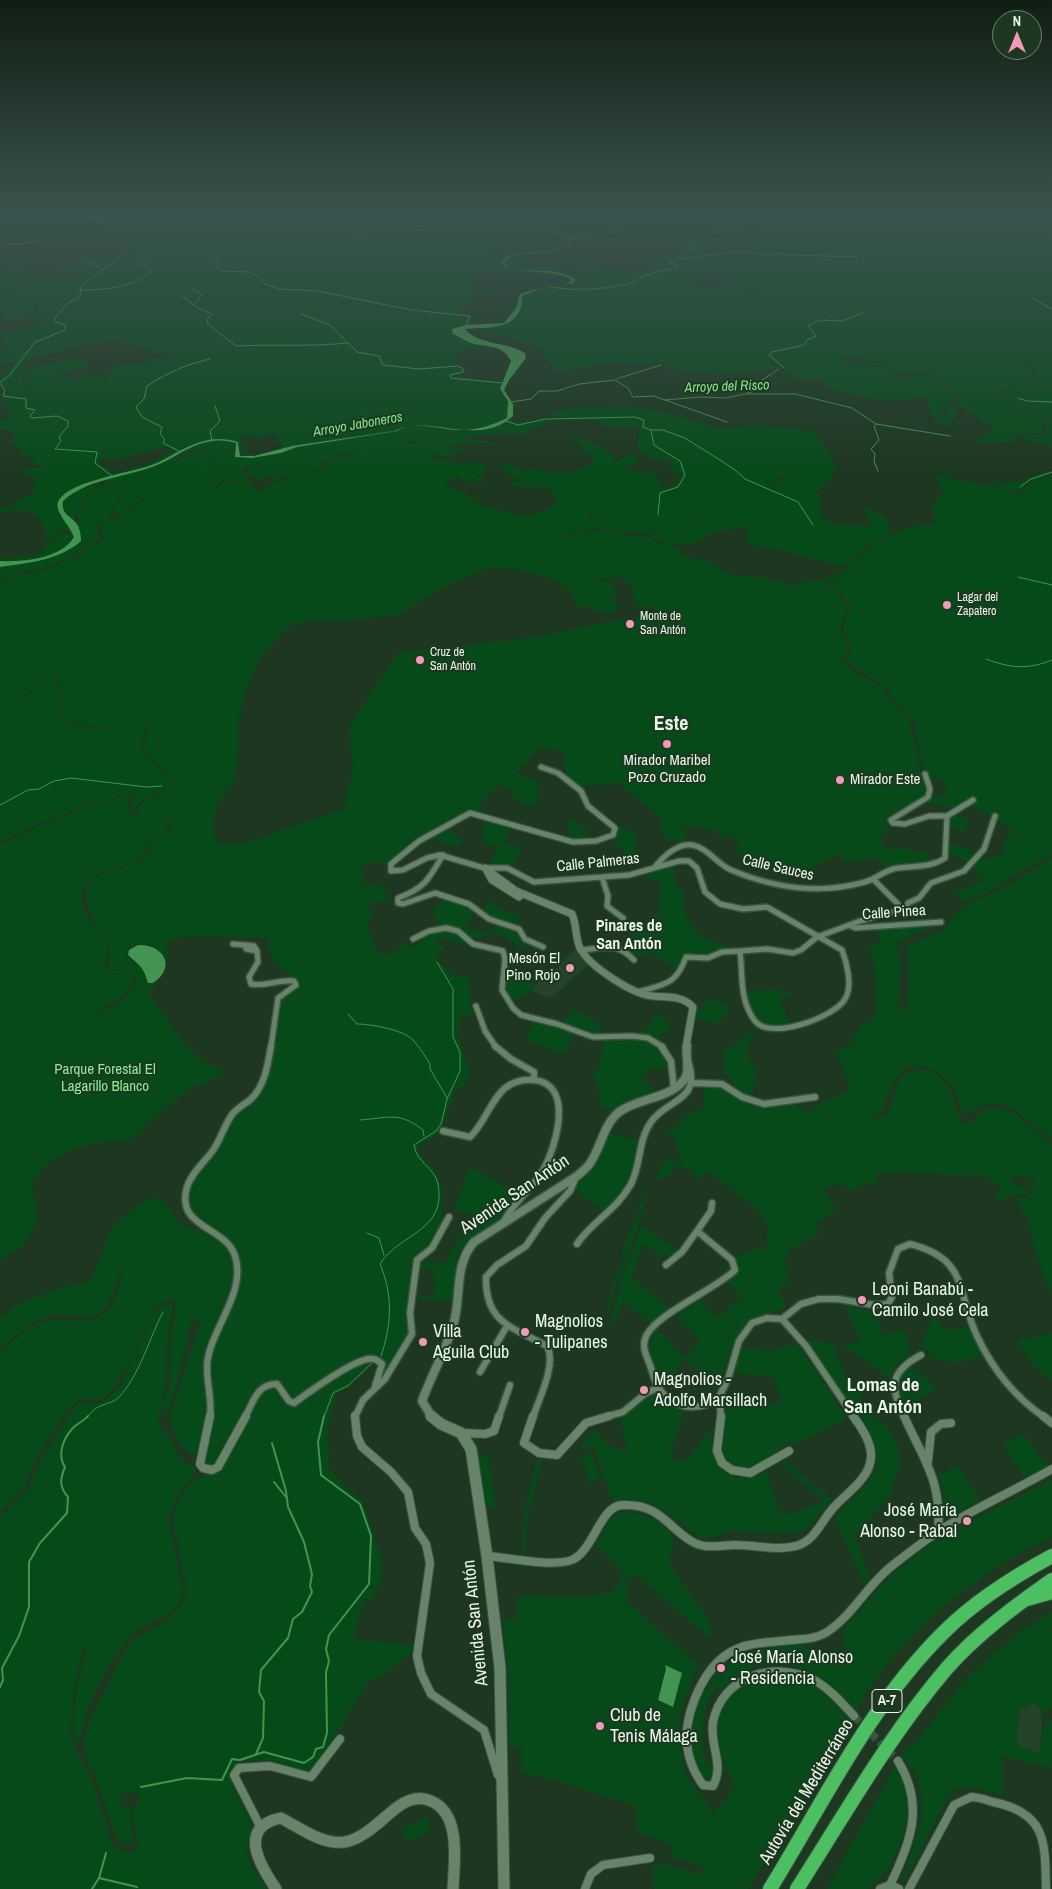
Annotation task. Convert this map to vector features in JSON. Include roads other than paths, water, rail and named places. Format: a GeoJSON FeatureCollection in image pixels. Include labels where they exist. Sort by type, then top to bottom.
{"type":"FeatureCollection","features":[{"type":"Feature","properties":{"kind":"highway","name":"Autovía del Mediterráneo"},"geometry":{"type":"LineString","coordinates":[[770,1889],[878,1712],[918,1659],[943,1632],[973,1607],[1003,1584],[1052,1556]]}},
{"type":"Feature","properties":{"kind":"highway","name":"A-7"},"geometry":{"type":"LineString","coordinates":[[797,1889],[896,1733],[948,1668],[1009,1610],[1052,1580]]}},
{"type":"Feature","properties":{"kind":"highway"},"geometry":{"type":"LineString","coordinates":[[1024,1600],[1052,1592]]}},
{"type":"Feature","properties":{"kind":"street"},"geometry":{"type":"LineString","coordinates":[[541,767],[558,773],[581,791],[588,806],[615,828],[613,835],[584,843],[566,841],[470,812],[420,841],[389,868],[396,873],[408,869],[430,856],[443,855],[485,868],[492,880],[512,893],[575,918],[581,950],[593,962],[637,992],[651,997],[676,998],[689,1001],[693,1007],[686,1050],[693,1074],[693,1083],[684,1097],[652,1121],[647,1129],[633,1181],[618,1205],[582,1236],[577,1244]]}},
{"type":"Feature","properties":{"kind":"street"},"geometry":{"type":"LineString","coordinates":[[925,774],[930,789],[928,798],[893,817],[891,820],[893,824],[906,825],[923,817],[947,816],[974,800]]}},
{"type":"Feature","properties":{"kind":"street","name":"Calle Sauces"},"geometry":{"type":"LineString","coordinates":[[653,868],[675,850],[692,845],[727,868],[795,887],[825,891],[873,879],[892,870],[942,860],[946,852],[947,816]]}},
{"type":"Feature","properties":{"kind":"street"},"geometry":{"type":"LineString","coordinates":[[637,992],[670,983],[680,974],[686,958],[708,958],[722,952],[767,949],[793,953],[801,950],[817,937],[849,925],[905,910],[908,903],[919,898],[931,883],[964,871],[984,849],[995,816]]}},
{"type":"Feature","properties":{"kind":"street"},"geometry":{"type":"LineString","coordinates":[[443,855],[427,883],[415,892],[398,898],[398,902],[404,904],[435,894],[462,901],[489,919],[519,929],[525,939],[543,947]]}},
{"type":"Feature","properties":{"kind":"street","name":"Calle Palmeras"},"geometry":{"type":"LineString","coordinates":[[485,868],[508,868],[525,879],[534,882],[629,875],[678,861],[693,863],[697,868],[702,888],[720,904],[743,909],[767,907],[817,937],[838,947],[844,955],[848,992],[845,1000],[841,1006],[830,1012],[781,1029],[763,1027],[756,1023],[747,1009],[742,994],[740,951]]}},
{"type":"Feature","properties":{"kind":"street"},"geometry":{"type":"LineString","coordinates":[[602,877],[608,896],[607,906],[623,918]]}},
{"type":"Feature","properties":{"kind":"street"},"geometry":{"type":"LineString","coordinates":[[873,879],[898,904],[897,911]]}},
{"type":"Feature","properties":{"kind":"street","name":"Calle Pinea"},"geometry":{"type":"LineString","coordinates":[[849,925],[854,928],[941,922]]}},
{"type":"Feature","properties":{"kind":"street"},"geometry":{"type":"LineString","coordinates":[[413,939],[429,931],[443,928],[457,931],[467,942],[494,947],[503,952],[506,958],[500,979],[502,992],[520,1015],[552,1022],[597,1038],[637,1036],[655,1043],[665,1049],[674,1066],[674,1088]]}},
{"type":"Feature","properties":{"kind":"street"},"geometry":{"type":"LineString","coordinates":[[233,944],[244,945],[246,950],[258,951],[260,957],[255,971],[249,977],[251,984],[259,986],[278,985],[289,980],[294,981],[296,985],[278,998],[271,1052],[255,1094],[236,1109],[226,1124],[219,1142],[197,1170],[187,1188],[186,1203],[191,1217],[200,1226],[218,1234],[230,1243],[236,1257],[235,1292],[209,1352],[207,1364],[211,1409],[200,1464],[203,1468],[212,1470],[218,1467],[257,1395],[266,1384],[277,1384],[290,1401],[294,1403],[320,1384],[367,1359],[376,1359],[382,1364],[375,1386]]}},
{"type":"Feature","properties":{"kind":"street"},"geometry":{"type":"LineString","coordinates":[[581,950],[618,947],[625,950],[634,960]]}},
{"type":"Feature","properties":{"kind":"street"},"geometry":{"type":"LineString","coordinates":[[476,1006],[482,1024],[494,1048],[534,1072],[534,1080]]}},
{"type":"Feature","properties":{"kind":"street"},"geometry":{"type":"LineString","coordinates":[[674,1088],[687,1075],[688,1062]]}},
{"type":"Feature","properties":{"kind":"street"},"geometry":{"type":"LineString","coordinates":[[443,1131],[470,1137],[488,1116],[499,1094],[506,1087],[520,1081],[534,1080],[548,1084],[556,1091],[560,1101],[553,1143],[543,1171],[508,1212],[503,1224]]}},
{"type":"Feature","properties":{"kind":"street"},"geometry":{"type":"LineString","coordinates":[[693,1083],[722,1084],[742,1097],[764,1104],[783,1104],[816,1097]]}},
{"type":"Feature","properties":{"kind":"street","name":"Avenida San Antón"},"geometry":{"type":"LineString","coordinates":[[504,1889],[500,1668],[487,1556],[471,1449],[468,1439],[462,1432],[436,1424],[426,1413],[422,1401],[456,1315],[460,1260],[464,1251],[474,1242],[577,1176],[588,1165],[609,1124],[617,1114],[628,1106],[674,1088]]}},
{"type":"Feature","properties":{"kind":"street"},"geometry":{"type":"LineString","coordinates":[[577,1176],[570,1190],[545,1218],[526,1246],[497,1264],[486,1277],[489,1308],[506,1326],[547,1346],[550,1355],[550,1365],[524,1443],[529,1448],[542,1454],[557,1455],[586,1424],[623,1412],[646,1393],[658,1388]]}},
{"type":"Feature","properties":{"kind":"street"},"geometry":{"type":"LineString","coordinates":[[666,1265],[682,1252],[711,1211],[712,1204]]}},
{"type":"Feature","properties":{"kind":"street"},"geometry":{"type":"LineString","coordinates":[[449,1217],[432,1248],[418,1260],[415,1267],[410,1313],[412,1334],[400,1357],[385,1379],[375,1386],[363,1400],[355,1416],[357,1436],[362,1447],[391,1472],[408,1492],[415,1528],[426,1544],[430,1563],[417,1656],[421,1673],[431,1694],[484,1730],[502,1787]]}},
{"type":"Feature","properties":{"kind":"street"},"geometry":{"type":"LineString","coordinates":[[696,1232],[732,1260],[735,1270],[649,1332],[645,1339],[644,1349],[658,1388],[677,1405],[692,1408],[705,1407],[718,1400]]}},
{"type":"Feature","properties":{"kind":"street"},"geometry":{"type":"LineString","coordinates":[[789,1451],[750,1473],[742,1474],[726,1466],[719,1456],[717,1442],[721,1416],[718,1400],[727,1381],[737,1346],[745,1330],[763,1319],[782,1319],[801,1303],[815,1299],[835,1299],[878,1306],[888,1304],[892,1297],[888,1276],[897,1251],[906,1245],[917,1245],[946,1261],[954,1269],[972,1324],[990,1360],[1020,1399],[1052,1423]]}},
{"type":"Feature","properties":{"kind":"street"},"geometry":{"type":"LineString","coordinates":[[487,1556],[561,1564],[570,1562],[580,1557],[614,1506],[626,1505],[663,1516],[694,1544],[712,1547],[734,1545],[798,1546],[814,1534],[829,1512],[866,1473],[872,1462],[872,1452],[868,1439],[795,1333],[782,1319]]}},
{"type":"Feature","properties":{"kind":"street"},"geometry":{"type":"LineString","coordinates":[[480,1372],[506,1326]]}},
{"type":"Feature","properties":{"kind":"street"},"geometry":{"type":"LineString","coordinates":[[921,1355],[898,1371],[894,1382],[894,1389],[928,1462],[939,1497],[938,1532]]}},
{"type":"Feature","properties":{"kind":"street"},"geometry":{"type":"LineString","coordinates":[[462,1432],[485,1434],[494,1431],[510,1386]]}},
{"type":"Feature","properties":{"kind":"street"},"geometry":{"type":"LineString","coordinates":[[928,1462],[931,1432],[942,1424],[951,1423]]}},
{"type":"Feature","properties":{"kind":"street"},"geometry":{"type":"LineString","coordinates":[[854,1716],[830,1692],[811,1679],[788,1671],[766,1671],[742,1679],[726,1692],[716,1710],[712,1724],[713,1739],[720,1768],[719,1779],[713,1786],[703,1785],[697,1778],[687,1750],[687,1724],[692,1705],[698,1688],[717,1664],[740,1647],[763,1642],[820,1636],[829,1631],[877,1578],[938,1532],[964,1515],[1052,1469]]}},
{"type":"Feature","properties":{"kind":"street"},"geometry":{"type":"LineString","coordinates":[[261,1829],[234,1775],[239,1768],[270,1766],[311,1777],[340,1739]]}},
{"type":"Feature","properties":{"kind":"street"},"geometry":{"type":"LineString","coordinates":[[880,1889],[894,1887],[908,1846],[914,1814],[912,1788],[906,1770],[898,1761]]}},
{"type":"Feature","properties":{"kind":"street"},"geometry":{"type":"LineString","coordinates":[[909,1889],[954,1804],[963,1797],[972,1796],[1019,1809],[1035,1823],[1044,1848],[1046,1889]]}},
{"type":"Feature","properties":{"kind":"street"},"geometry":{"type":"LineString","coordinates":[[276,1889],[256,1858],[257,1838],[261,1829],[274,1818],[281,1818],[324,1841],[355,1841],[410,1799],[422,1797],[432,1800],[449,1817],[452,1828],[454,1889]]}},
{"type":"Feature","properties":{"kind":"street"},"geometry":{"type":"LineString","coordinates":[[585,1889],[591,1874],[603,1865],[650,1858]]}},
{"type":"Feature","properties":{"kind":"waterway"},"geometry":{"type":"LineString","coordinates":[[0,382],[9,376],[35,342],[65,330],[65,325],[54,321],[68,303],[74,300]]}},
{"type":"Feature","properties":{"kind":"waterway"},"geometry":{"type":"LineString","coordinates":[[188,300],[194,305]]}},
{"type":"Feature","properties":{"kind":"waterway"},"geometry":{"type":"LineString","coordinates":[[194,305],[198,300]]}},
{"type":"Feature","properties":{"kind":"waterway"},"geometry":{"type":"LineString","coordinates":[[362,300],[411,310],[470,316],[466,325]]}},
{"type":"Feature","properties":{"kind":"waterway"},"geometry":{"type":"LineString","coordinates":[[1035,300],[1052,309]]}},
{"type":"Feature","properties":{"kind":"waterway"},"geometry":{"type":"LineString","coordinates":[[194,305],[212,314],[207,320],[208,324],[236,346],[348,343]]}},
{"type":"Feature","properties":{"kind":"waterway"},"geometry":{"type":"LineString","coordinates":[[784,368],[769,355],[772,352],[804,345],[807,340],[816,336],[808,326],[820,320],[841,321],[863,313]]}},
{"type":"Feature","properties":{"kind":"waterway"},"geometry":{"type":"LineString","coordinates":[[301,314],[330,325],[348,343]]}},
{"type":"Feature","properties":{"kind":"waterway"},"geometry":{"type":"LineString","coordinates":[[348,343],[357,352],[379,356],[383,365],[419,369],[458,366],[463,369],[463,372],[450,375],[451,378],[503,383]]}},
{"type":"Feature","properties":{"kind":"waterway"},"geometry":{"type":"LineString","coordinates":[[179,451],[163,443],[165,440],[160,434],[162,427],[142,417],[136,407],[144,399],[147,386],[177,369],[210,359]]}},
{"type":"Feature","properties":{"kind":"waterway"},"geometry":{"type":"LineString","coordinates":[[616,379],[661,365]]}},
{"type":"Feature","properties":{"kind":"waterway"},"geometry":{"type":"LineString","coordinates":[[747,393],[758,390],[759,382],[779,369]]}},
{"type":"Feature","properties":{"kind":"waterway","name":"Arroyo del Risco"},"geometry":{"type":"LineString","coordinates":[[511,402],[531,399],[539,391],[557,391],[579,384],[615,380],[628,388],[633,397],[654,396],[664,400],[701,397],[726,398],[744,394],[795,394],[852,408],[876,424]]}},
{"type":"Feature","properties":{"kind":"waterway"},"geometry":{"type":"LineString","coordinates":[[0,383],[5,390],[3,396],[26,399],[26,408],[35,410],[30,416],[32,418],[57,416],[68,421],[68,426],[59,437],[61,441],[55,449],[97,452],[95,463],[112,476]]}},
{"type":"Feature","properties":{"kind":"waterway"},"geometry":{"type":"LineString","coordinates":[[1018,398],[1027,401],[1052,402]]}},
{"type":"Feature","properties":{"kind":"waterway"},"geometry":{"type":"LineString","coordinates":[[665,400],[727,422]]}},
{"type":"Feature","properties":{"kind":"waterway"},"geometry":{"type":"LineString","coordinates":[[212,440],[210,431],[220,421],[215,406]]}},
{"type":"Feature","properties":{"kind":"waterway"},"geometry":{"type":"LineString","coordinates":[[506,421],[518,425],[546,419],[635,417],[644,420],[643,427],[651,430]]}},
{"type":"Feature","properties":{"kind":"waterway","name":"Arroyo del Risco"},"geometry":{"type":"LineString","coordinates":[[876,424],[950,436]]}},
{"type":"Feature","properties":{"kind":"waterway"},"geometry":{"type":"LineString","coordinates":[[876,424],[874,426],[879,440],[871,449],[875,454],[874,461],[878,471]]}},
{"type":"Feature","properties":{"kind":"waterway"},"geometry":{"type":"LineString","coordinates":[[651,430],[663,430],[685,438],[734,469],[745,479],[798,502],[813,525]]}},
{"type":"Feature","properties":{"kind":"waterway"},"geometry":{"type":"LineString","coordinates":[[651,430],[654,445],[680,461],[685,475],[678,487],[660,493],[658,515]]}},
{"type":"Feature","properties":{"kind":"waterway"},"geometry":{"type":"LineString","coordinates":[[1020,487],[1031,479],[1052,472]]}},
{"type":"Feature","properties":{"kind":"waterway"},"geometry":{"type":"LineString","coordinates":[[1018,577],[1052,585]]}},
{"type":"Feature","properties":{"kind":"waterway"},"geometry":{"type":"LineString","coordinates":[[986,659],[1019,667],[1052,660]]}},
{"type":"Feature","properties":{"kind":"waterway"},"geometry":{"type":"LineString","coordinates":[[0,805],[28,790],[39,789],[54,781],[71,778],[146,787],[162,786]]}},
{"type":"Feature","properties":{"kind":"waterway"},"geometry":{"type":"LineString","coordinates":[[381,1356],[385,1344],[390,1310],[387,1287],[380,1264],[398,1245],[429,1222],[435,1212],[439,1200],[438,1184],[436,1178],[418,1156],[414,1145],[436,1131],[441,1124],[447,1099],[460,1071],[460,1052],[453,1037],[453,989],[437,962]]}},
{"type":"Feature","properties":{"kind":"waterway"},"geometry":{"type":"LineString","coordinates":[[348,1014],[357,1024],[387,1028],[410,1037],[430,1064],[430,1069],[447,1098]]}},
{"type":"Feature","properties":{"kind":"waterway"},"geometry":{"type":"LineString","coordinates":[[360,1120],[386,1117],[400,1118],[415,1124],[423,1130],[424,1136]]}},
{"type":"Feature","properties":{"kind":"waterway"},"geometry":{"type":"LineString","coordinates":[[367,1233],[379,1238],[384,1255]]}},
{"type":"Feature","properties":{"kind":"waterway"},"geometry":{"type":"LineString","coordinates":[[88,1416],[96,1408],[117,1399],[128,1386],[163,1312]]}},
{"type":"Feature","properties":{"kind":"waterway"},"geometry":{"type":"LineString","coordinates":[[324,1417],[333,1393],[349,1385],[372,1363]]}},
{"type":"Feature","properties":{"kind":"waterway"},"geometry":{"type":"LineString","coordinates":[[0,1687],[3,1680],[2,1668],[19,1636],[29,1607],[29,1562],[40,1543],[67,1513],[68,1497],[61,1483],[65,1467],[61,1457],[62,1447],[72,1429],[88,1416]]}},
{"type":"Feature","properties":{"kind":"waterway"},"geometry":{"type":"LineString","coordinates":[[141,1787],[187,1778],[222,1780],[232,1759],[240,1760],[264,1752],[304,1763],[313,1757],[316,1749],[323,1747],[327,1733],[326,1672],[329,1661],[326,1649],[329,1635],[369,1584],[371,1536],[360,1504],[321,1475],[318,1442],[324,1416]]}},
{"type":"Feature","properties":{"kind":"waterway"},"geometry":{"type":"LineString","coordinates":[[256,1754],[263,1738],[264,1701],[259,1692],[261,1670],[288,1638],[293,1619],[302,1612],[312,1592],[310,1586],[312,1574],[304,1542],[288,1507],[286,1491],[272,1443]]}},
{"type":"Feature","properties":{"kind":"waterway"},"geometry":{"type":"LineString","coordinates":[[274,1482],[286,1497]]}},
{"type":"Feature","properties":{"kind":"waterway"},"geometry":{"type":"LineString","coordinates":[[99,1878],[106,1853]]}},
{"type":"Feature","properties":{"kind":"waterway"},"geometry":{"type":"LineString","coordinates":[[92,1889],[99,1878]]}},
{"type":"Feature","properties":{"kind":"waterway"},"geometry":{"type":"LineString","coordinates":[[99,1878],[137,1887]]}},
{"type":"Feature","properties":{"kind":"tunnel"},"geometry":{"type":"LineString","coordinates":[[854,1716],[898,1761]]}},
{"type":"Feature","properties":{"kind":"place","name":"Lagar del Zapatero"},"geometry":{"type":"Point","coordinates":[947,605]}},
{"type":"Feature","properties":{"kind":"place","name":"Monte de San Antón"},"geometry":{"type":"Point","coordinates":[630,624]}},
{"type":"Feature","properties":{"kind":"place","name":"Cruz de San Antón"},"geometry":{"type":"Point","coordinates":[420,660]}},
{"type":"Feature","properties":{"kind":"place","name":"Mirador Maribel Pozo Cruzado"},"geometry":{"type":"Point","coordinates":[667,744]}},
{"type":"Feature","properties":{"kind":"place","name":"Mirador Este"},"geometry":{"type":"Point","coordinates":[840,780]}},
{"type":"Feature","properties":{"kind":"place","name":"Mesón El Pino Rojo"},"geometry":{"type":"Point","coordinates":[570,968]}},
{"type":"Feature","properties":{"kind":"place","name":"Leoni Banabú - Camilo José Cela"},"geometry":{"type":"Point","coordinates":[862,1300]}},
{"type":"Feature","properties":{"kind":"place","name":"Magnolios - Tulipanes"},"geometry":{"type":"Point","coordinates":[525,1332]}},
{"type":"Feature","properties":{"kind":"place","name":"Villa Aguila Club"},"geometry":{"type":"Point","coordinates":[423,1342]}},
{"type":"Feature","properties":{"kind":"place","name":"Magnolios - Adolfo Marsillach"},"geometry":{"type":"Point","coordinates":[644,1390]}},
{"type":"Feature","properties":{"kind":"place","name":"José María Alonso - Rabal"},"geometry":{"type":"Point","coordinates":[967,1521]}},
{"type":"Feature","properties":{"kind":"place","name":"José María Alonso - Residencia"},"geometry":{"type":"Point","coordinates":[721,1668]}},
{"type":"Feature","properties":{"kind":"place","name":"Club de Tenis Málaga"},"geometry":{"type":"Point","coordinates":[600,1726]}},
{"type":"Feature","properties":{"kind":"district","name":"Este"},"geometry":{"type":"Point","coordinates":[671,725]}},
{"type":"Feature","properties":{"kind":"district","name":"Pinares de San Antón"},"geometry":{"type":"Point","coordinates":[629,936]}},
{"type":"Feature","properties":{"kind":"district","name":"Lomas de San Antón"},"geometry":{"type":"Point","coordinates":[883,1397]}},
{"type":"Feature","properties":{"kind":"water label","name":"Arroyo Jaboneros"},"geometry":{"type":"Point","coordinates":[358,425]}},
{"type":"Feature","properties":{"kind":"park label","name":"Parque Forestal El Lagarillo Blanco"},"geometry":{"type":"Point","coordinates":[105,1078]}}]}
